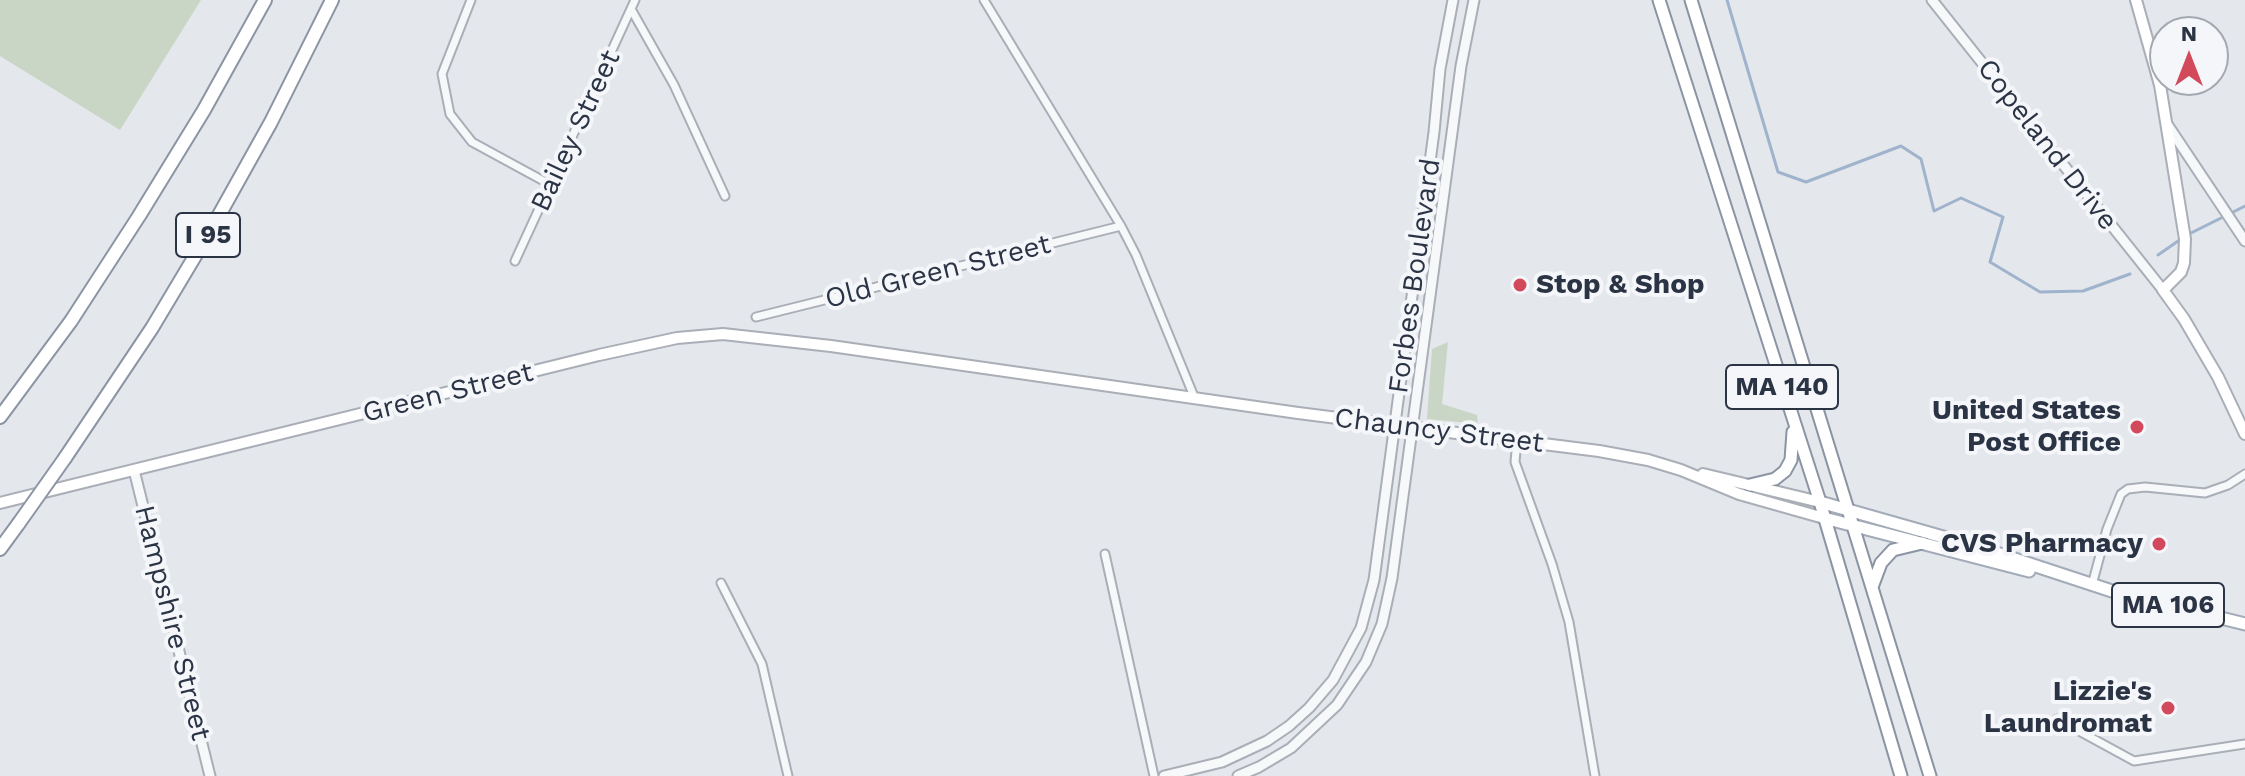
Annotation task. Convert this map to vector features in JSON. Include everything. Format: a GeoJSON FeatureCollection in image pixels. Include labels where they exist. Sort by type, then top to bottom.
{"type":"FeatureCollection","features":[{"type":"Feature","properties":{"kind":"highway","name":"I 95"},"geometry":{"type":"LineString","coordinates":[[0,417],[71,321],[156,190],[265,0]]}},
{"type":"Feature","properties":{"kind":"highway","name":"I 95"},"geometry":{"type":"LineString","coordinates":[[0,549],[152,328],[271,122],[332,0]]}},
{"type":"Feature","properties":{"kind":"main road","name":"MA 140"},"geometry":{"type":"LineString","coordinates":[[1659,0],[1820,502],[1901,776]]}},
{"type":"Feature","properties":{"kind":"main road","name":"MA 140"},"geometry":{"type":"LineString","coordinates":[[1691,0],[1930,776]]}},
{"type":"Feature","properties":{"kind":"main road"},"geometry":{"type":"LineString","coordinates":[[2136,0],[2153,54],[2184,236],[2185,255],[2181,272],[2163,290]]}},
{"type":"Feature","properties":{"kind":"main road","name":"Copeland Drive"},"geometry":{"type":"LineString","coordinates":[[2163,290],[2213,368],[2245,434]]}},
{"type":"Feature","properties":{"kind":"main road","name":"Green Street"},"geometry":{"type":"LineString","coordinates":[[0,503],[683,337],[739,335],[902,356]]}},
{"type":"Feature","properties":{"kind":"main road","name":"Chauncy Street"},"geometry":{"type":"LineString","coordinates":[[902,356],[1195,399],[1622,455],[1848,509],[2092,585],[2245,624]]}},
{"type":"Feature","properties":{"kind":"main road"},"geometry":{"type":"LineString","coordinates":[[1750,485],[1775,479],[1789,466],[1794,423]]}},
{"type":"Feature","properties":{"kind":"main road","name":"Chauncy Street"},"geometry":{"type":"LineString","coordinates":[[1681,470],[1739,494],[1824,518],[2070,582],[2092,585]]}},
{"type":"Feature","properties":{"kind":"main road"},"geometry":{"type":"LineString","coordinates":[[1872,588],[1881,563],[1893,550],[1922,543]]}},
{"type":"Feature","properties":{"kind":"street"},"geometry":{"type":"LineString","coordinates":[[471,0],[442,74],[450,114],[472,142],[551,185]]}},
{"type":"Feature","properties":{"kind":"street","name":"Bailey Street"},"geometry":{"type":"LineString","coordinates":[[515,261],[635,0]]}},
{"type":"Feature","properties":{"kind":"street"},"geometry":{"type":"LineString","coordinates":[[984,0],[1121,226],[1195,399]]}},
{"type":"Feature","properties":{"kind":"street","name":"Forbes Boulevard"},"geometry":{"type":"LineString","coordinates":[[1164,776],[1222,762],[1267,741],[1309,708],[1333,680],[1356,640],[1369,600],[1395,425],[1439,77],[1453,0]]}},
{"type":"Feature","properties":{"kind":"street","name":"Forbes Boulevard"},"geometry":{"type":"LineString","coordinates":[[1238,776],[1273,760],[1306,736],[1346,694],[1366,662],[1387,604],[1461,66],[1474,0]]}},
{"type":"Feature","properties":{"kind":"street","name":"Copeland Drive"},"geometry":{"type":"LineString","coordinates":[[1932,0],[2163,290]]}},
{"type":"Feature","properties":{"kind":"street"},"geometry":{"type":"LineString","coordinates":[[630,9],[674,85],[725,196]]}},
{"type":"Feature","properties":{"kind":"street"},"geometry":{"type":"LineString","coordinates":[[2165,121],[2245,241]]}},
{"type":"Feature","properties":{"kind":"street","name":"Old Green Street"},"geometry":{"type":"LineString","coordinates":[[756,317],[1121,226]]}},
{"type":"Feature","properties":{"kind":"street"},"geometry":{"type":"LineString","coordinates":[[1517,440],[1515,462],[1552,564],[1569,622],[1595,776]]}},
{"type":"Feature","properties":{"kind":"street","name":"Hampshire Street"},"geometry":{"type":"LineString","coordinates":[[134,470],[210,776]]}},
{"type":"Feature","properties":{"kind":"street"},"geometry":{"type":"LineString","coordinates":[[2092,585],[2107,529],[2121,494],[2128,489],[2145,487],[2205,493],[2228,485],[2245,474]]}},
{"type":"Feature","properties":{"kind":"street"},"geometry":{"type":"LineString","coordinates":[[1105,554],[1154,776]]}},
{"type":"Feature","properties":{"kind":"street"},"geometry":{"type":"LineString","coordinates":[[721,583],[762,664],[788,776]]}},
{"type":"Feature","properties":{"kind":"street"},"geometry":{"type":"LineString","coordinates":[[2057,719],[2134,761],[2245,744]]}},
{"type":"Feature","properties":{"kind":"green space"},"geometry":{"type":"Polygon","coordinates":[[[0,0],[201,0],[120,130],[0,56],[0,0]]]}},
{"type":"Feature","properties":{"kind":"green space"},"geometry":{"type":"Polygon","coordinates":[[[1448,342],[1442,404],[1477,415],[1478,424],[1427,419],[1432,349],[1448,342]]]}},
{"type":"Feature","properties":{"kind":"waterway"},"geometry":{"type":"LineString","coordinates":[[1727,0],[1778,172],[1806,182],[1901,146],[1921,159],[1934,211],[1961,198],[2003,217],[1990,262],[2040,292],[2083,291],[2130,274]]}},
{"type":"Feature","properties":{"kind":"waterway"},"geometry":{"type":"LineString","coordinates":[[2187,235],[2245,206]]}},
{"type":"Feature","properties":{"kind":"waterway"},"geometry":{"type":"LineString","coordinates":[[2158,255],[2181,239]]}},
{"type":"Feature","properties":{"kind":"place","name":"Stop & Shop"},"geometry":{"type":"Point","coordinates":[1520,285]}},
{"type":"Feature","properties":{"kind":"place","name":"United States Post Office"},"geometry":{"type":"Point","coordinates":[2137,427]}},
{"type":"Feature","properties":{"kind":"place","name":"CVS Pharmacy"},"geometry":{"type":"Point","coordinates":[2159,544]}},
{"type":"Feature","properties":{"kind":"place","name":"Lizzie's Laundromat"},"geometry":{"type":"Point","coordinates":[2168,708]}}]}
